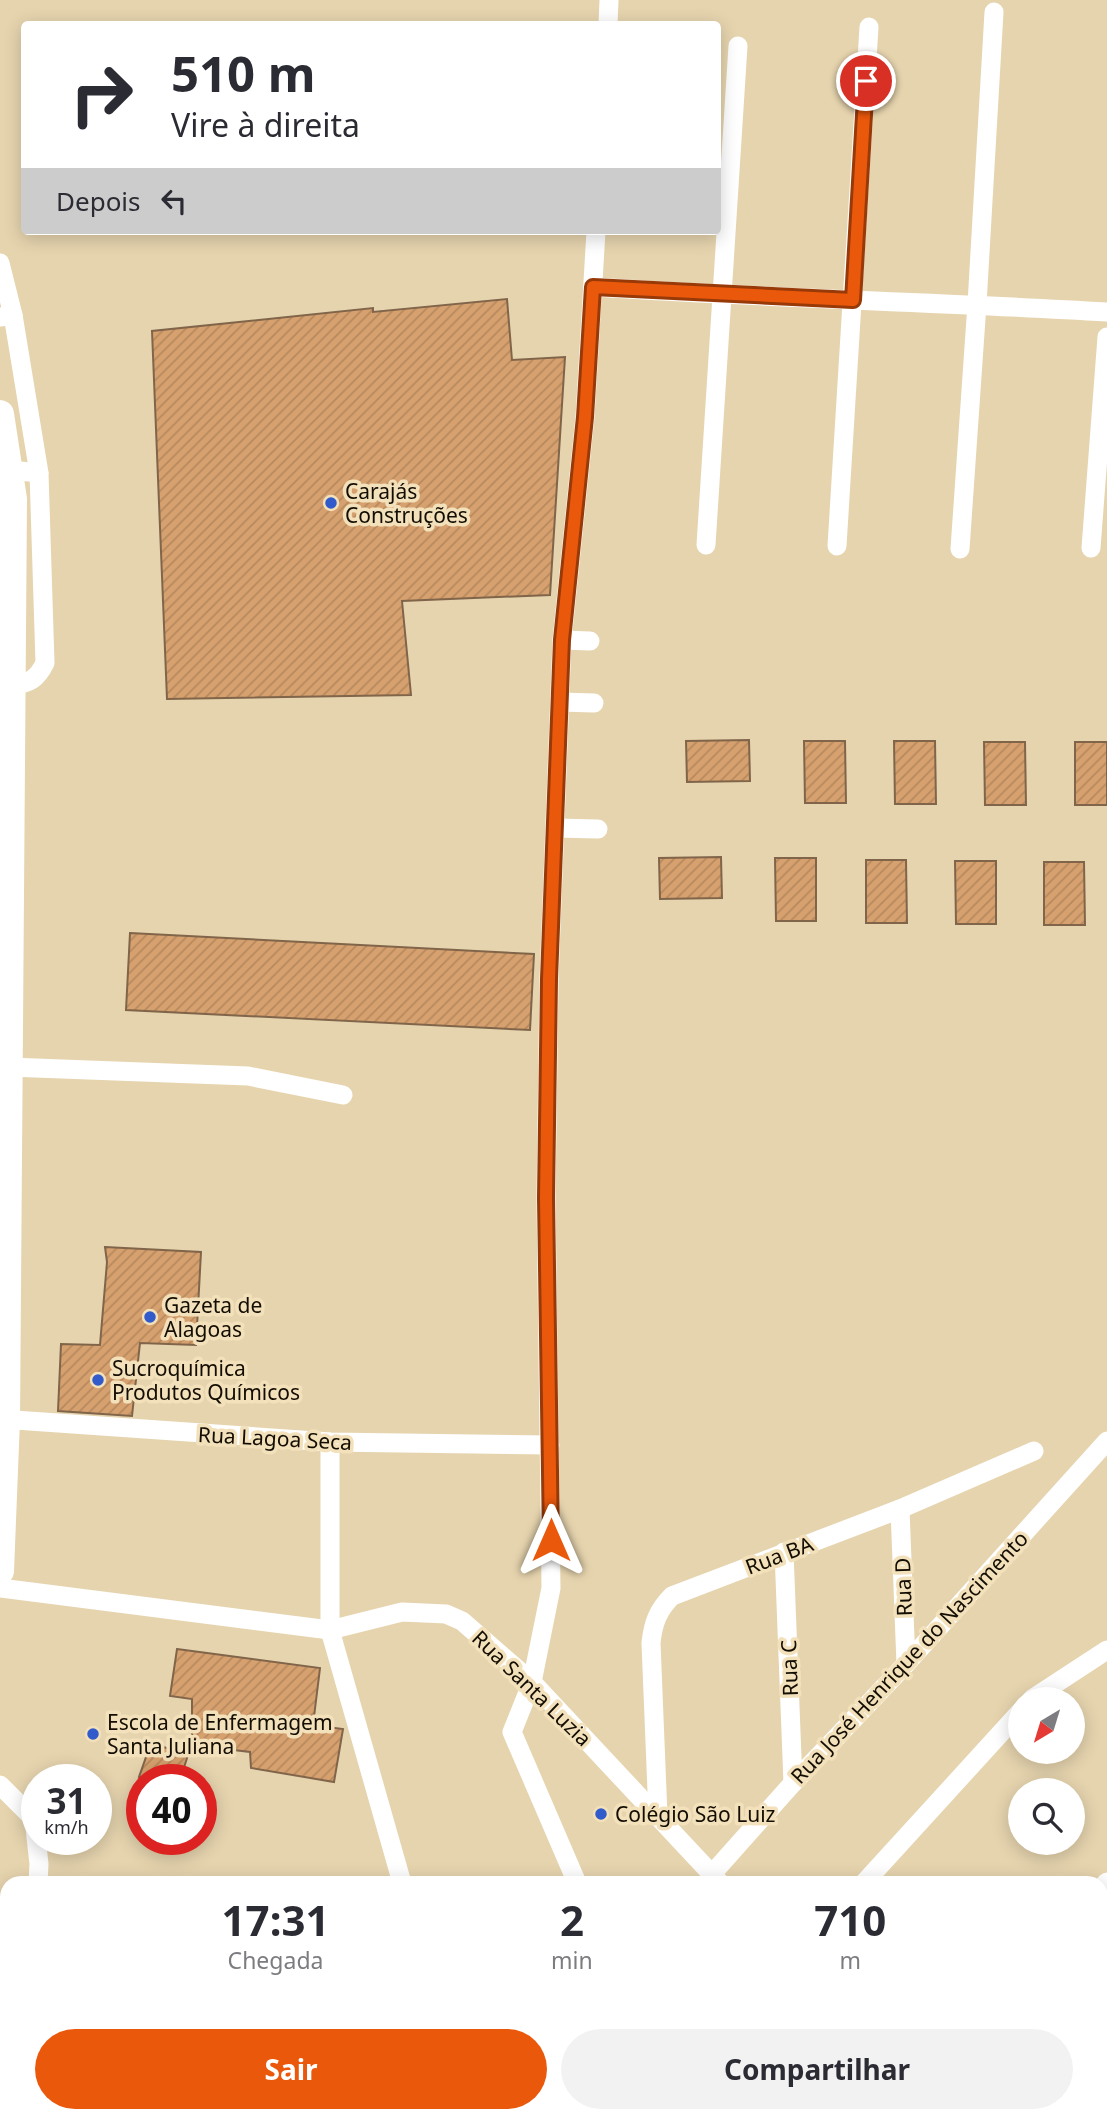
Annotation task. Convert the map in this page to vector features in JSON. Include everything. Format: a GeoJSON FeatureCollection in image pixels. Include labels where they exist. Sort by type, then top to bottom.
{"type":"FeatureCollection","features":[{"type":"Feature","properties":{"kind":"highway"},"geometry":{"type":"LineString","coordinates":[[0,414],[13,499],[9,1067],[0,1570]]}},
{"type":"Feature","properties":{"kind":"street"},"geometry":{"type":"LineString","coordinates":[[608,21],[609,0]]}},
{"type":"Feature","properties":{"kind":"street"},"geometry":{"type":"LineString","coordinates":[[960,549],[994,12]]}},
{"type":"Feature","properties":{"kind":"street"},"geometry":{"type":"LineString","coordinates":[[836,546],[869,27]]}},
{"type":"Feature","properties":{"kind":"street"},"geometry":{"type":"LineString","coordinates":[[706,545],[738,46]]}},
{"type":"Feature","properties":{"kind":"street"},"geometry":{"type":"LineString","coordinates":[[574,1876],[512,1732],[531,1682],[551,1588],[546,1198],[549,979],[562,640],[585,417],[596,235]]}},
{"type":"Feature","properties":{"kind":"street"},"geometry":{"type":"LineString","coordinates":[[0,263],[6,316],[38,473],[45,663],[37,677],[26,684],[13,685]]}},
{"type":"Feature","properties":{"kind":"street"},"geometry":{"type":"LineString","coordinates":[[593,287],[1107,312]]}},
{"type":"Feature","properties":{"kind":"street"},"geometry":{"type":"LineString","coordinates":[[1091,548],[1107,337]]}},
{"type":"Feature","properties":{"kind":"street"},"geometry":{"type":"LineString","coordinates":[[10,470],[38,473]]}},
{"type":"Feature","properties":{"kind":"street"},"geometry":{"type":"LineString","coordinates":[[562,640],[590,641]]}},
{"type":"Feature","properties":{"kind":"street"},"geometry":{"type":"LineString","coordinates":[[560,702],[594,704]]}},
{"type":"Feature","properties":{"kind":"street"},"geometry":{"type":"LineString","coordinates":[[556,828],[598,829]]}},
{"type":"Feature","properties":{"kind":"street"},"geometry":{"type":"LineString","coordinates":[[9,1067],[248,1076],[343,1095]]}},
{"type":"Feature","properties":{"kind":"street","name":"Rua Lagoa Seca"},"geometry":{"type":"LineString","coordinates":[[3,1419],[330,1443],[550,1445]]}},
{"type":"Feature","properties":{"kind":"street","name":"Rua José Henrique do Nascimento"},"geometry":{"type":"LineString","coordinates":[[718,1876],[793,1783],[906,1664],[1107,1441]]}},
{"type":"Feature","properties":{"kind":"street"},"geometry":{"type":"LineString","coordinates":[[330,1443],[330,1630],[400,1876]]}},
{"type":"Feature","properties":{"kind":"street","name":"Rua BA"},"geometry":{"type":"LineString","coordinates":[[658,1816],[651,1643],[653,1625],[662,1607],[672,1596],[900,1509],[1034,1451]]}},
{"type":"Feature","properties":{"kind":"street","name":"Rua D"},"geometry":{"type":"LineString","coordinates":[[900,1509],[906,1664]]}},
{"type":"Feature","properties":{"kind":"street","name":"Rua C"},"geometry":{"type":"LineString","coordinates":[[784,1552],[793,1783]]}},
{"type":"Feature","properties":{"kind":"street","name":"Rua Santa Luzia"},"geometry":{"type":"LineString","coordinates":[[0,1588],[330,1630],[402,1612],[446,1614],[462,1621],[531,1682],[713,1876]]}},
{"type":"Feature","properties":{"kind":"street"},"geometry":{"type":"LineString","coordinates":[[1050,1687],[1107,1650]]}},
{"type":"Feature","properties":{"kind":"street"},"geometry":{"type":"LineString","coordinates":[[870,1876],[1008,1725]]}},
{"type":"Feature","properties":{"kind":"street"},"geometry":{"type":"LineString","coordinates":[[0,1785],[34,1819],[38,1876]]}},
{"type":"Feature","properties":{"kind":"building"},"geometry":{"type":"Polygon","coordinates":[[[507,299],[512,360],[565,357],[550,595],[402,601],[411,695],[167,699],[152,331],[373,308],[373,312],[507,299]]]}},
{"type":"Feature","properties":{"kind":"building"},"geometry":{"type":"Polygon","coordinates":[[[749,740],[750,781],[687,782],[686,741],[749,740]]]}},
{"type":"Feature","properties":{"kind":"building"},"geometry":{"type":"Polygon","coordinates":[[[804,741],[845,741],[846,803],[805,803],[804,741]]]}},
{"type":"Feature","properties":{"kind":"building"},"geometry":{"type":"Polygon","coordinates":[[[894,741],[935,741],[936,804],[895,804],[894,741]]]}},
{"type":"Feature","properties":{"kind":"building"},"geometry":{"type":"Polygon","coordinates":[[[984,742],[1025,742],[1026,805],[985,805],[984,742]]]}},
{"type":"Feature","properties":{"kind":"building"},"geometry":{"type":"Polygon","coordinates":[[[1075,742],[1107,742],[1107,805],[1075,805],[1075,742]]]}},
{"type":"Feature","properties":{"kind":"building"},"geometry":{"type":"Polygon","coordinates":[[[721,857],[722,898],[660,899],[659,858],[721,857]]]}},
{"type":"Feature","properties":{"kind":"building"},"geometry":{"type":"Polygon","coordinates":[[[775,858],[816,858],[816,921],[776,921],[775,858]]]}},
{"type":"Feature","properties":{"kind":"building"},"geometry":{"type":"Polygon","coordinates":[[[866,860],[906,860],[907,923],[866,923],[866,860]]]}},
{"type":"Feature","properties":{"kind":"building"},"geometry":{"type":"Polygon","coordinates":[[[955,861],[996,861],[996,924],[956,924],[955,861]]]}},
{"type":"Feature","properties":{"kind":"building"},"geometry":{"type":"Polygon","coordinates":[[[1044,862],[1084,862],[1085,925],[1044,925],[1044,862]]]}},
{"type":"Feature","properties":{"kind":"building"},"geometry":{"type":"Polygon","coordinates":[[[130,933],[534,954],[530,1030],[126,1010],[130,933]]]}},
{"type":"Feature","properties":{"kind":"building","name":"Gazeta de Alagoas"},"geometry":{"type":"Polygon","coordinates":[[[105,1247],[201,1252],[196,1345],[140,1343],[132,1416],[58,1411],[61,1344],[100,1345],[107,1262],[105,1247]]]}},
{"type":"Feature","properties":{"kind":"building"},"geometry":{"type":"Polygon","coordinates":[[[177,1649],[320,1668],[313,1725],[343,1729],[334,1782],[251,1768],[250,1752],[192,1745],[192,1699],[170,1696],[177,1649]]]}},
{"type":"Feature","properties":{"kind":"building"},"geometry":{"type":"Polygon","coordinates":[[[151,1743],[188,1755],[185,1764],[144,1764],[151,1743]]]}},
{"type":"Feature","properties":{"kind":"place","name":"Carajás Construções"},"geometry":{"type":"Point","coordinates":[331,503]}},
{"type":"Feature","properties":{"kind":"place","name":"Gazeta de Alagoas"},"geometry":{"type":"Point","coordinates":[150,1317]}},
{"type":"Feature","properties":{"kind":"place","name":"Sucroquímica Produtos Químicos"},"geometry":{"type":"Point","coordinates":[98,1380]}},
{"type":"Feature","properties":{"kind":"place","name":"Escola de Enfermagem Santa Juliana"},"geometry":{"type":"Point","coordinates":[93,1734]}},
{"type":"Feature","properties":{"kind":"place","name":"Colégio São Luiz"},"geometry":{"type":"Point","coordinates":[601,1814]}},
{"type":"Feature","properties":{"kind":"route"},"geometry":{"type":"LineString","coordinates":[[551,1540],[546,1198],[549,979],[562,640],[585,417],[593,287],[853,300],[866,81]]}}]}
